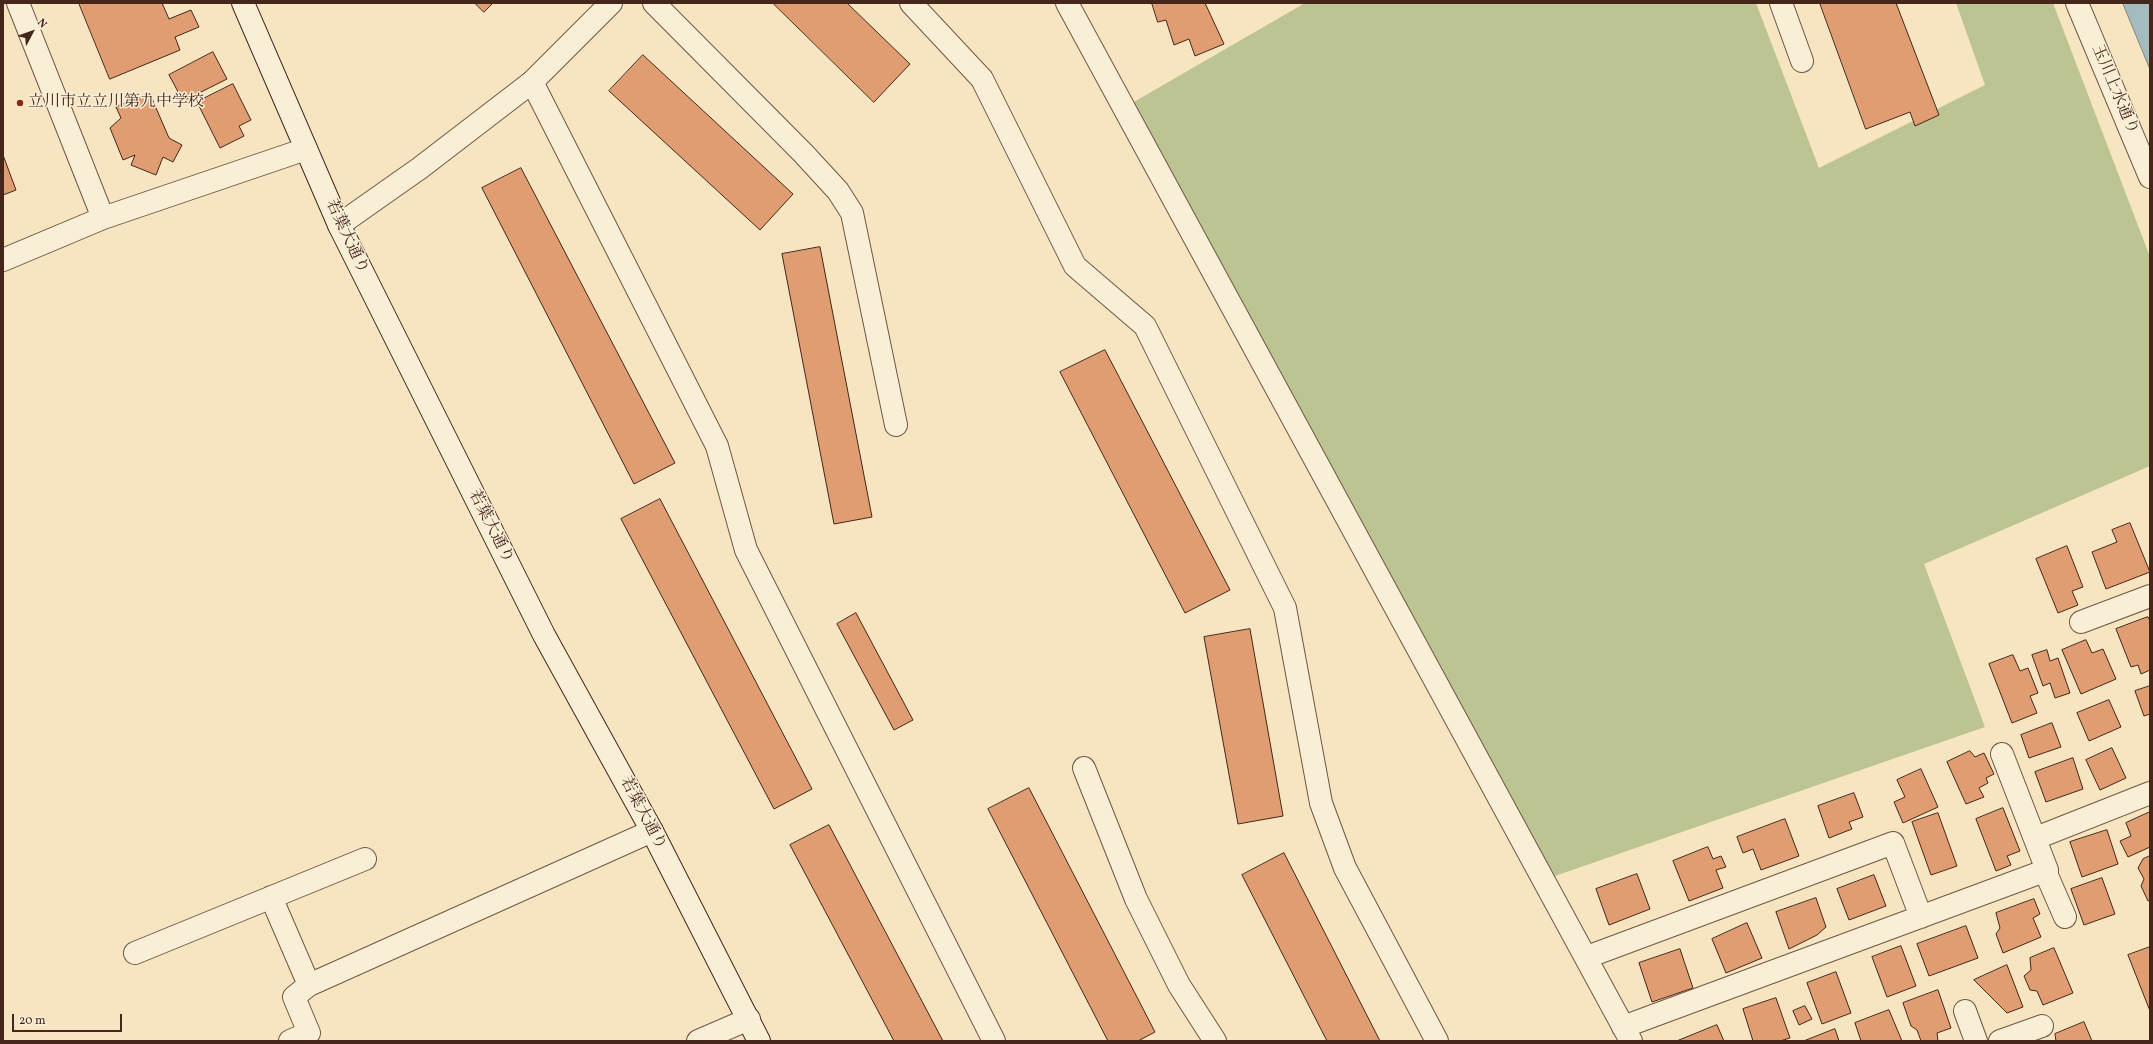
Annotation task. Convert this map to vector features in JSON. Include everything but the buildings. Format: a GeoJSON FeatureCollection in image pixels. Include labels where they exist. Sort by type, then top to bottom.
{"type":"FeatureCollection","features":[{"type":"Feature","properties":{"kind":"street"},"geometry":{"type":"LineString","coordinates":[[18,3],[103,218]]}},
{"type":"Feature","properties":{"kind":"street","name":"若葉大通り"},"geometry":{"type":"LineString","coordinates":[[243,3],[339,225],[544,635],[652,830],[759,1041]]}},
{"type":"Feature","properties":{"kind":"street"},"geometry":{"type":"LineString","coordinates":[[654,3],[803,153],[838,191],[852,213],[896,425]]}},
{"type":"Feature","properties":{"kind":"street"},"geometry":{"type":"LineString","coordinates":[[910,3],[982,79],[1075,266],[1145,326],[1285,608],[1321,803],[1345,868],[1437,1041]]}},
{"type":"Feature","properties":{"kind":"street"},"geometry":{"type":"LineString","coordinates":[[1067,3],[1587,957],[1627,1034],[1921,917],[2045,871]]}},
{"type":"Feature","properties":{"kind":"street"},"geometry":{"type":"LineString","coordinates":[[1781,3],[1802,61]]}},
{"type":"Feature","properties":{"kind":"street","name":"玉川上水通り"},"geometry":{"type":"LineString","coordinates":[[2077,3],[2150,177]]}},
{"type":"Feature","properties":{"kind":"street"},"geometry":{"type":"LineString","coordinates":[[339,225],[420,168],[532,82],[604,6]]}},
{"type":"Feature","properties":{"kind":"street"},"geometry":{"type":"LineString","coordinates":[[532,82],[716,446],[746,550],[994,1041]]}},
{"type":"Feature","properties":{"kind":"street"},"geometry":{"type":"LineString","coordinates":[[3,260],[103,218],[306,149]]}},
{"type":"Feature","properties":{"kind":"street"},"geometry":{"type":"LineString","coordinates":[[2081,622],[2150,596]]}},
{"type":"Feature","properties":{"kind":"street"},"geometry":{"type":"LineString","coordinates":[[2002,754],[2036,838],[2047,870],[2045,871],[2065,917]]}},
{"type":"Feature","properties":{"kind":"street"},"geometry":{"type":"LineString","coordinates":[[1084,768],[1136,899],[1180,985],[1216,1041]]}},
{"type":"Feature","properties":{"kind":"street"},"geometry":{"type":"LineString","coordinates":[[2036,838],[2150,793]]}},
{"type":"Feature","properties":{"kind":"street"},"geometry":{"type":"LineString","coordinates":[[290,1041],[309,1033],[294,997],[309,985],[652,830]]}},
{"type":"Feature","properties":{"kind":"street"},"geometry":{"type":"LineString","coordinates":[[1587,957],[1893,843],[1921,917]]}},
{"type":"Feature","properties":{"kind":"street"},"geometry":{"type":"LineString","coordinates":[[135,953],[365,859]]}},
{"type":"Feature","properties":{"kind":"street"},"geometry":{"type":"LineString","coordinates":[[271,897],[309,985]]}},
{"type":"Feature","properties":{"kind":"street"},"geometry":{"type":"LineString","coordinates":[[1965,1011],[1976,1041]]}},
{"type":"Feature","properties":{"kind":"street"},"geometry":{"type":"LineString","coordinates":[[698,1041],[749,1019]]}},
{"type":"Feature","properties":{"kind":"street"},"geometry":{"type":"LineString","coordinates":[[2000,1041],[2042,1026]]}},
{"type":"Feature","properties":{"kind":"green space"},"geometry":{"type":"Polygon","coordinates":[[[1305,3],[1756,3],[1819,168],[1985,85],[1956,3],[2053,3],[2150,257],[2150,466],[1924,564],[1985,727],[1552,877],[1132,103],[1305,3]]]}},
{"type":"Feature","properties":{"kind":"water"},"geometry":{"type":"Polygon","coordinates":[[[2123,3],[2150,3],[2150,69],[2123,3]]]}},
{"type":"Feature","properties":{"kind":"place","name":"立川市立立川第九中学校"},"geometry":{"type":"Point","coordinates":[20,103]}}]}
